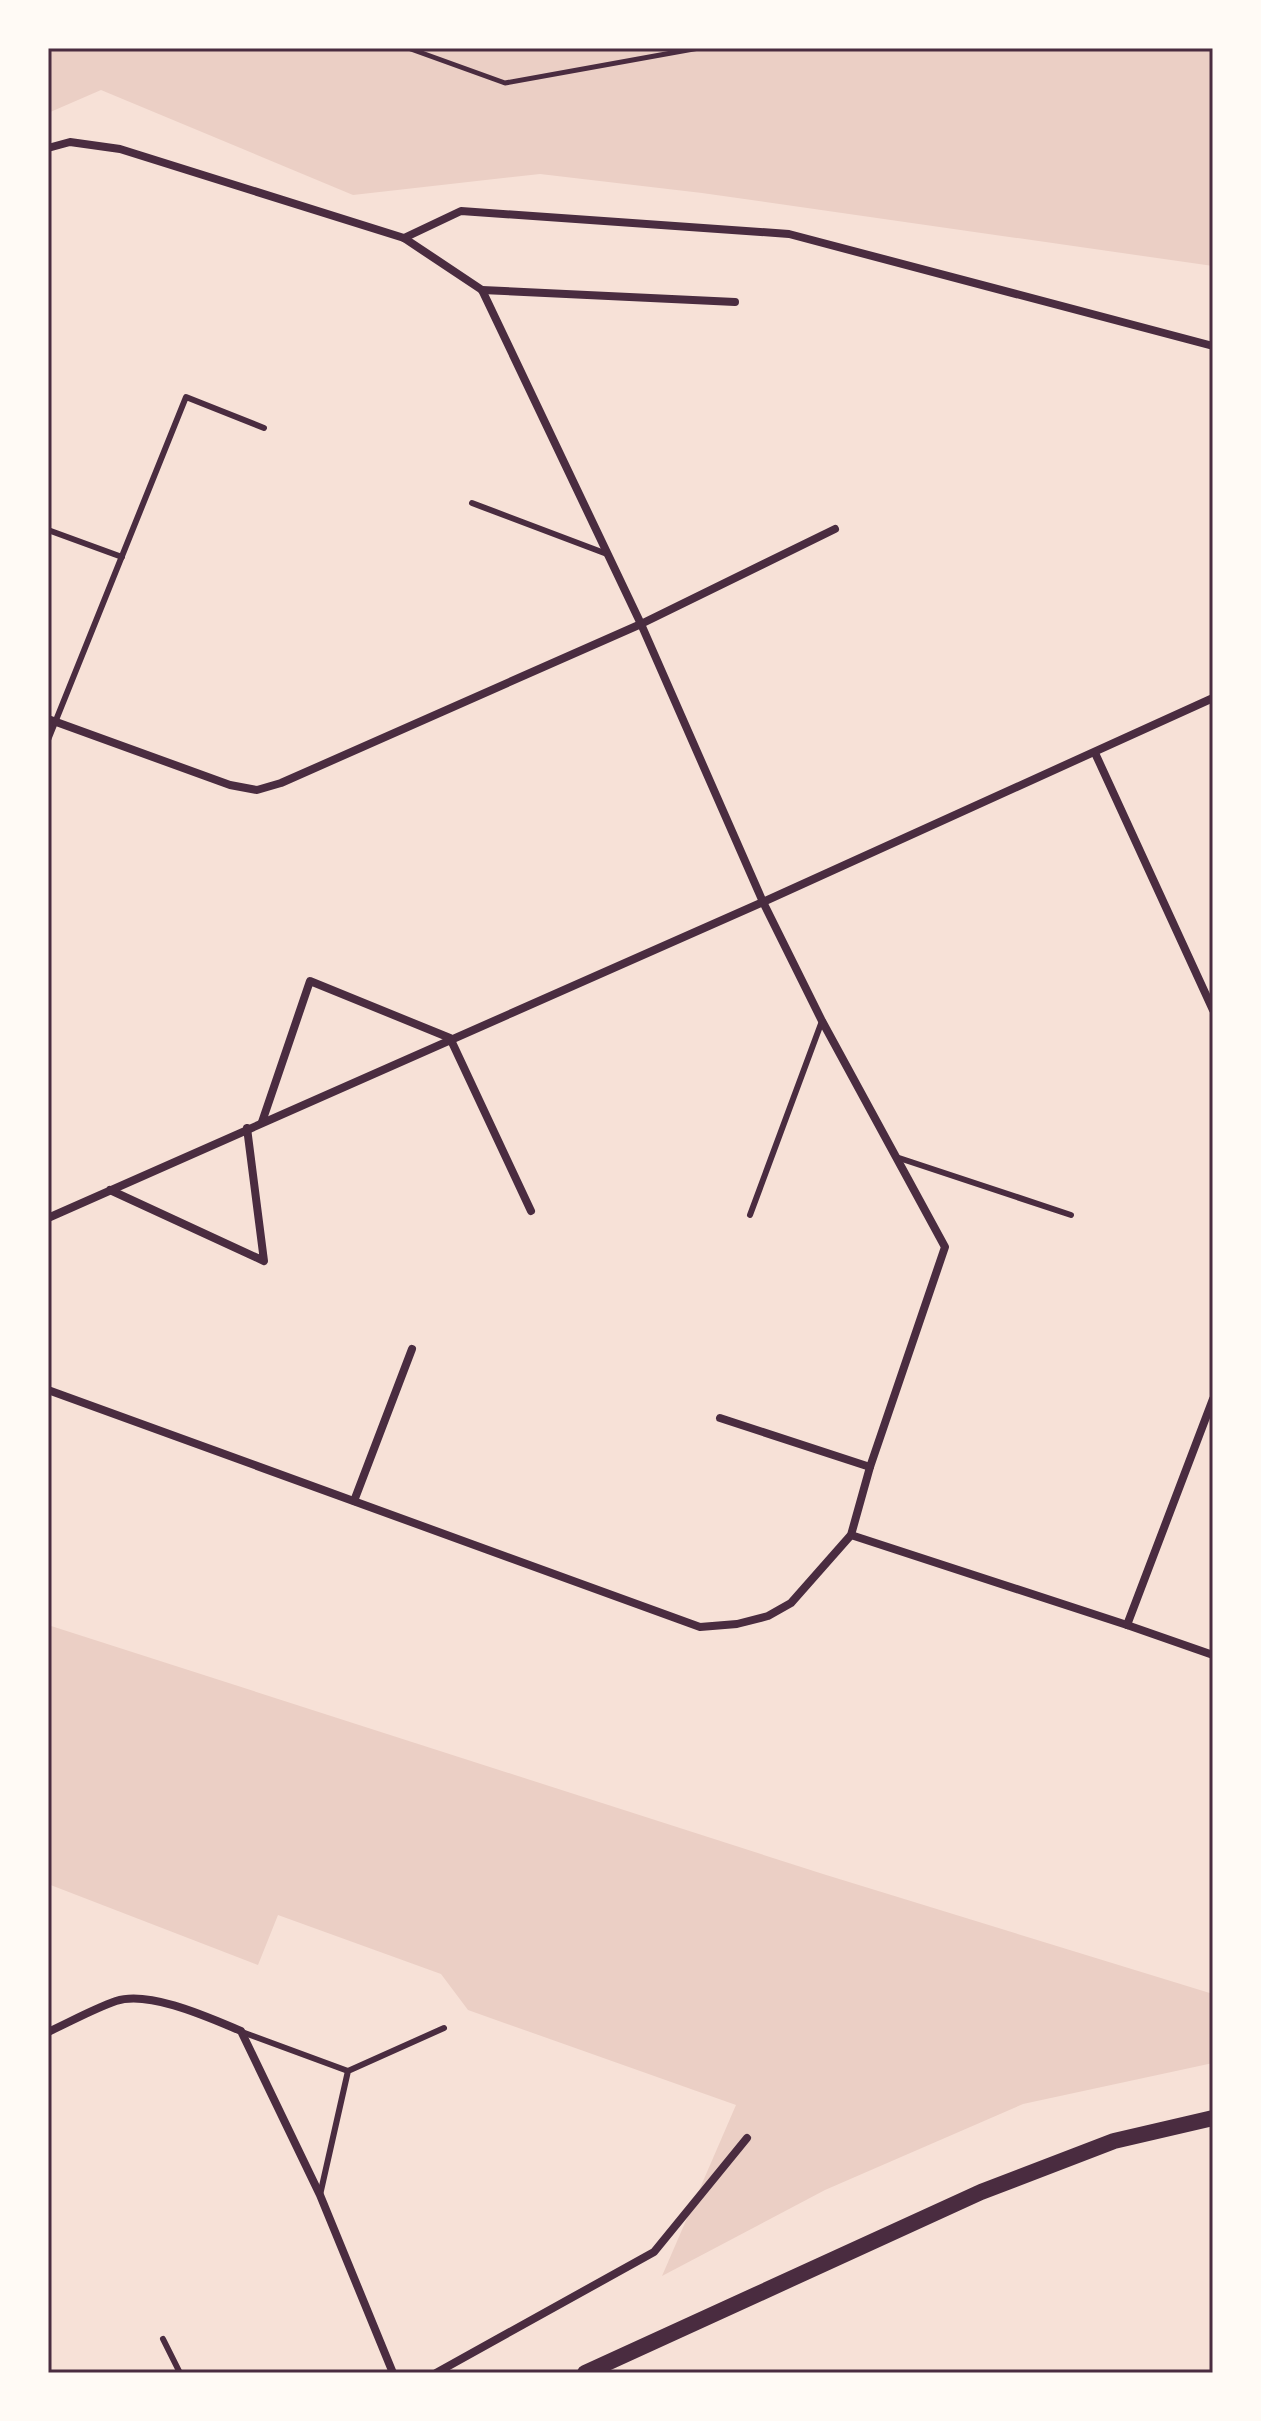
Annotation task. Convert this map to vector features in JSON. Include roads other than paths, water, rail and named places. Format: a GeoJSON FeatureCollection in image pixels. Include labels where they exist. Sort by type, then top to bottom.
{"type":"FeatureCollection","features":[{"type":"Feature","properties":{"kind":"main road"},"geometry":{"type":"LineString","coordinates":[[585,2373],[981,2192],[1114,2141],[1213,2118]]}},
{"type":"Feature","properties":{"kind":"street"},"geometry":{"type":"LineString","coordinates":[[48,148],[70,142],[120,149],[404,238],[482,290],[641,624],[763,902],[822,1021],[945,1247],[870,1467],[851,1535],[791,1603],[768,1616],[737,1624],[700,1627],[48,1390]]}},
{"type":"Feature","properties":{"kind":"street"},"geometry":{"type":"LineString","coordinates":[[404,238],[461,211],[789,234],[1213,346]]}},
{"type":"Feature","properties":{"kind":"street"},"geometry":{"type":"LineString","coordinates":[[482,290],[735,302]]}},
{"type":"Feature","properties":{"kind":"street"},"geometry":{"type":"LineString","coordinates":[[51,720],[230,785],[257,790],[281,783],[641,624],[835,529]]}},
{"type":"Feature","properties":{"kind":"street"},"geometry":{"type":"LineString","coordinates":[[48,1218],[763,902],[1213,698]]}},
{"type":"Feature","properties":{"kind":"street"},"geometry":{"type":"LineString","coordinates":[[1095,753],[1213,1010]]}},
{"type":"Feature","properties":{"kind":"street"},"geometry":{"type":"LineString","coordinates":[[262,1122],[310,981],[450,1038],[531,1211]]}},
{"type":"Feature","properties":{"kind":"street"},"geometry":{"type":"LineString","coordinates":[[110,1190],[264,1261],[247,1128]]}},
{"type":"Feature","properties":{"kind":"street"},"geometry":{"type":"LineString","coordinates":[[354,1501],[412,1349]]}},
{"type":"Feature","properties":{"kind":"street"},"geometry":{"type":"LineString","coordinates":[[1127,1625],[1213,1399]]}},
{"type":"Feature","properties":{"kind":"street"},"geometry":{"type":"LineString","coordinates":[[720,1418],[870,1467]]}},
{"type":"Feature","properties":{"kind":"street"},"geometry":{"type":"LineString","coordinates":[[851,1535],[1213,1655]]}},
{"type":"Feature","properties":{"kind":"street"},"geometry":{"type":"LineString","coordinates":[[48,2032],[119,1999],[159,2001],[241,2031],[320,2195],[393,2373]]}},
{"type":"Feature","properties":{"kind":"street"},"geometry":{"type":"LineString","coordinates":[[436,2373],[654,2252],[747,2138]]}},
{"type":"Feature","properties":{"kind":"lane"},"geometry":{"type":"LineString","coordinates":[[48,740],[51,720],[122,557],[186,397],[264,428]]}},
{"type":"Feature","properties":{"kind":"lane"},"geometry":{"type":"LineString","coordinates":[[472,503],[608,555]]}},
{"type":"Feature","properties":{"kind":"lane"},"geometry":{"type":"LineString","coordinates":[[48,530],[122,557]]}},
{"type":"Feature","properties":{"kind":"lane"},"geometry":{"type":"LineString","coordinates":[[750,1215],[822,1021]]}},
{"type":"Feature","properties":{"kind":"lane"},"geometry":{"type":"LineString","coordinates":[[896,1157],[1071,1215]]}},
{"type":"Feature","properties":{"kind":"lane"},"geometry":{"type":"LineString","coordinates":[[241,2031],[348,2071],[444,2028]]}},
{"type":"Feature","properties":{"kind":"lane"},"geometry":{"type":"LineString","coordinates":[[320,2195],[348,2071]]}},
{"type":"Feature","properties":{"kind":"lane"},"geometry":{"type":"LineString","coordinates":[[163,2339],[180,2373]]}}]}
